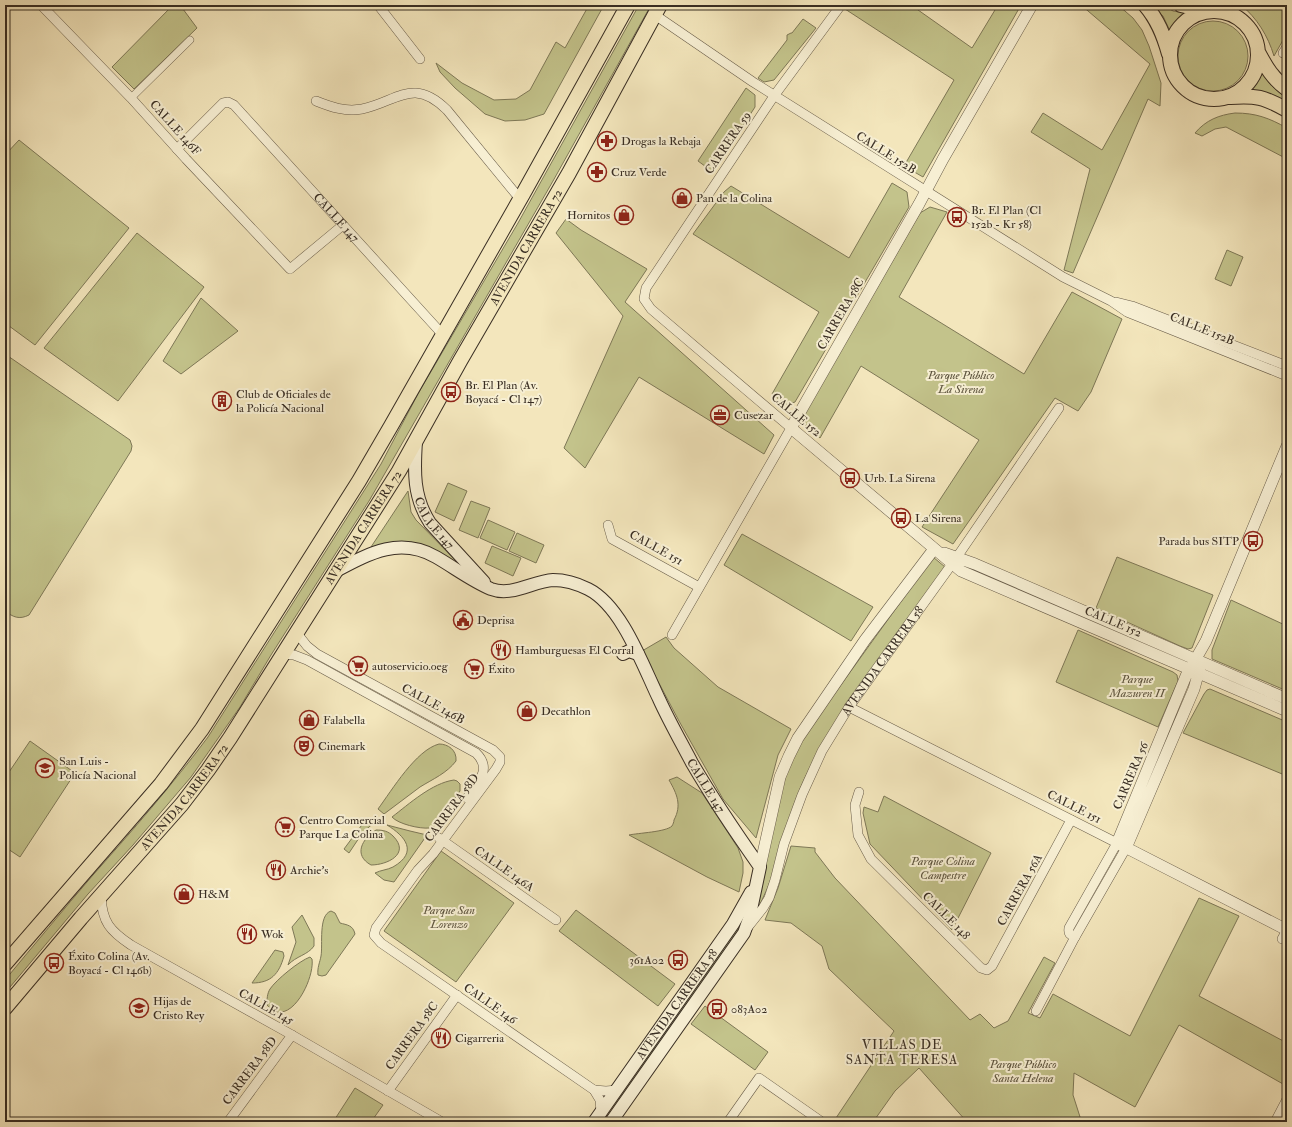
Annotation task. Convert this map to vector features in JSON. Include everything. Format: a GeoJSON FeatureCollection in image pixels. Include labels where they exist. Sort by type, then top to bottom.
{"type":"FeatureCollection","features":[{"type":"Feature","properties":{"kind":"main road"},"geometry":{"type":"LineString","coordinates":[[5,964],[160,784],[202,729],[359,480],[443,335],[628,5]]}},
{"type":"Feature","properties":{"kind":"main road"},"geometry":{"type":"LineString","coordinates":[[1145,5],[1161,30],[1175,76],[1188,91],[1197,96],[1217,99],[1247,96],[1259,97],[1287,110]]}},
{"type":"Feature","properties":{"kind":"main road"},"geometry":{"type":"LineString","coordinates":[[1181,5],[1230,14],[1248,26],[1255,38],[1258,52],[1257,66],[1250,80],[1240,91],[1226,98]]}},
{"type":"Feature","properties":{"kind":"main road","name":"AVENIDA CARRERA 72"},"geometry":{"type":"LineString","coordinates":[[5,1008],[182,804],[208,770],[398,471],[488,311],[569,173],[658,10]]}},
{"type":"Feature","properties":{"kind":"main road"},"geometry":{"type":"LineString","coordinates":[[1170,58],[1170,49],[1173,39],[1180,27],[1191,17],[1209,11]]}},
{"type":"Feature","properties":{"kind":"main road"},"geometry":{"type":"LineString","coordinates":[[1258,52],[1269,71],[1280,84],[1287,89]]}},
{"type":"Feature","properties":{"kind":"main road","name":"CALLE 147"},"geometry":{"type":"LineString","coordinates":[[416,440],[414,459],[416,487],[423,512],[430,523],[491,589]]}},
{"type":"Feature","properties":{"kind":"main road","name":"CALLE 147"},"geometry":{"type":"LineString","coordinates":[[334,572],[362,558],[385,549],[408,547],[431,555],[491,589],[510,591],[553,580],[564,581],[587,588],[597,594],[606,602],[619,618],[630,653],[650,678],[659,699],[710,793],[760,867]]}},
{"type":"Feature","properties":{"kind":"main road","name":"AVENIDA CARRERA 58"},"geometry":{"type":"LineString","coordinates":[[611,1122],[744,933],[749,919],[760,867]]}},
{"type":"Feature","properties":{"kind":"main road","name":"AVENIDA CARRERA 58"},"geometry":{"type":"LineString","coordinates":[[598,1117],[733,924],[756,884]]}},
{"type":"Feature","properties":{"kind":"street","name":"CALLE 146F"},"geometry":{"type":"LineString","coordinates":[[41,5],[132,98],[177,149],[290,269],[343,225]]}},
{"type":"Feature","properties":{"kind":"street"},"geometry":{"type":"LineString","coordinates":[[378,5],[420,59]]}},
{"type":"Feature","properties":{"kind":"street","name":"CARRERA 59"},"geometry":{"type":"LineString","coordinates":[[644,299],[646,288],[774,96],[841,5]]}},
{"type":"Feature","properties":{"kind":"street","name":"CARRERA 58C"},"geometry":{"type":"LineString","coordinates":[[672,635],[1032,5]]}},
{"type":"Feature","properties":{"kind":"street","name":"CALLE 152B"},"geometry":{"type":"LineString","coordinates":[[658,10],[774,96],[925,192],[1063,277],[1111,301],[1127,312],[1287,376]]}},
{"type":"Feature","properties":{"kind":"street"},"geometry":{"type":"LineString","coordinates":[[132,98],[190,40]]}},
{"type":"Feature","properties":{"kind":"street"},"geometry":{"type":"LineString","coordinates":[[316,101],[334,108],[361,109],[403,94],[418,93],[428,95],[438,100],[447,110],[520,199]]}},
{"type":"Feature","properties":{"kind":"street","name":"CALLE 147"},"geometry":{"type":"LineString","coordinates":[[177,149],[223,103],[228,102],[234,105],[443,335]]}},
{"type":"Feature","properties":{"kind":"street","name":"CALLE 152"},"geometry":{"type":"LineString","coordinates":[[644,299],[652,309],[791,428],[934,549],[954,561],[961,570],[1196,667],[1287,699]]}},
{"type":"Feature","properties":{"kind":"street","name":"CALLE 152B"},"geometry":{"type":"LineString","coordinates":[[1111,301],[1132,306],[1287,366]]}},
{"type":"Feature","properties":{"kind":"street","name":"AVENIDA CARRERA 58"},"geometry":{"type":"LineString","coordinates":[[744,933],[763,908],[768,898],[776,880],[784,844],[802,795],[822,751],[848,707],[954,561],[1059,408]]}},
{"type":"Feature","properties":{"kind":"street","name":"CARRERA 56"},"geometry":{"type":"LineString","coordinates":[[1036,1011],[1075,937],[1068,932],[1069,928],[1121,845],[1287,446]]}},
{"type":"Feature","properties":{"kind":"street","name":"CALLE 151"},"geometry":{"type":"LineString","coordinates":[[608,525],[612,539],[699,587]]}},
{"type":"Feature","properties":{"kind":"street","name":"AVENIDA CARRERA 58"},"geometry":{"type":"LineString","coordinates":[[760,867],[780,777],[798,738],[865,640],[934,549]]}},
{"type":"Feature","properties":{"kind":"street","name":"CALLE 146B"},"geometry":{"type":"LineString","coordinates":[[296,632],[312,650],[334,664],[493,750],[500,757]]}},
{"type":"Feature","properties":{"kind":"street","name":"CALLE 146B"},"geometry":{"type":"LineString","coordinates":[[283,654],[302,658],[330,673],[470,750],[481,758],[483,763]]}},
{"type":"Feature","properties":{"kind":"street"},"geometry":{"type":"LineString","coordinates":[[330,673],[334,664]]}},
{"type":"Feature","properties":{"kind":"street","name":"CALLE 152"},"geometry":{"type":"LineString","coordinates":[[1196,667],[1287,711]]}},
{"type":"Feature","properties":{"kind":"street","name":"CALLE 151"},"geometry":{"type":"LineString","coordinates":[[848,707],[1121,845],[1285,933]]}},
{"type":"Feature","properties":{"kind":"street","name":"CARRERA 58D"},"geometry":{"type":"LineString","coordinates":[[441,839],[496,770],[500,757]]}},
{"type":"Feature","properties":{"kind":"street","name":"CARRERA 58D"},"geometry":{"type":"LineString","coordinates":[[374,935],[376,928],[418,870],[433,854],[441,839],[481,779],[483,774],[483,763]]}},
{"type":"Feature","properties":{"kind":"street","name":"CALLE 148"},"geometry":{"type":"LineString","coordinates":[[859,792],[855,805],[858,835],[871,859],[981,968],[987,970]]}},
{"type":"Feature","properties":{"kind":"street","name":"CARRERA 56A"},"geometry":{"type":"LineString","coordinates":[[987,970],[992,966],[1072,820]]}},
{"type":"Feature","properties":{"kind":"street","name":"CALLE 146A"},"geometry":{"type":"LineString","coordinates":[[441,839],[556,920]]}},
{"type":"Feature","properties":{"kind":"street","name":"CALLE 145"},"geometry":{"type":"LineString","coordinates":[[101,896],[106,923],[116,935],[131,945],[292,1035],[442,1122]]}},
{"type":"Feature","properties":{"kind":"street","name":"CALLE 146"},"geometry":{"type":"LineString","coordinates":[[374,935],[381,943],[594,1090]]}},
{"type":"Feature","properties":{"kind":"street","name":"CARRERA 58C"},"geometry":{"type":"LineString","coordinates":[[388,1091],[457,995]]}},
{"type":"Feature","properties":{"kind":"street","name":"CARRERA 58D"},"geometry":{"type":"LineString","coordinates":[[228,1122],[292,1035]]}},
{"type":"Feature","properties":{"kind":"street"},"geometry":{"type":"LineString","coordinates":[[728,1122],[759,1078],[822,1122]]}},
{"type":"Feature","properties":{"kind":"street"},"geometry":{"type":"LineString","coordinates":[[594,1090],[617,1090]]}},
{"type":"Feature","properties":{"kind":"street"},"geometry":{"type":"LineString","coordinates":[[594,1090],[600,1100],[598,1117]]}},
{"type":"Feature","properties":{"kind":"street"},"geometry":{"type":"LineString","coordinates":[[1275,1122],[1287,1098]]}},
{"type":"Feature","properties":{"kind":"green space"},"geometry":{"type":"Polygon","coordinates":[[[173,5],[180,5],[197,28],[134,89],[112,67],[173,5]]]}},
{"type":"Feature","properties":{"kind":"green space"},"geometry":{"type":"Polygon","coordinates":[[[589,5],[604,5],[544,114],[525,120],[505,121],[485,114],[455,88],[440,72],[436,63],[462,83],[494,100],[516,99],[530,90],[556,42],[565,48],[589,5]]]}},
{"type":"Feature","properties":{"kind":"green space"},"geometry":{"type":"Polygon","coordinates":[[[639,5],[651,5],[553,181],[369,501],[271,655],[240,707],[191,777],[133,845],[88,894],[5,993],[5,980],[152,807],[208,737],[381,464],[419,392],[518,223],[639,5]]]}},
{"type":"Feature","properties":{"kind":"green space"},"geometry":{"type":"Polygon","coordinates":[[[848,5],[911,5],[972,48],[998,5],[1021,5],[923,177],[904,166],[954,80],[845,9],[848,5]]]}},
{"type":"Feature","properties":{"kind":"green space"},"geometry":{"type":"Polygon","coordinates":[[[1081,5],[1118,5],[1133,18],[1142,30],[1149,46],[1161,83],[1160,106],[1148,99],[1073,273],[1064,270],[1090,169],[1031,132],[1043,113],[1102,150],[1150,64],[1081,5]]]}},
{"type":"Feature","properties":{"kind":"green space"},"geometry":{"type":"Polygon","coordinates":[[[1150,5],[1163,5],[1173,11],[1186,13],[1176,23],[1171,33],[1163,16],[1150,5]]]}},
{"type":"Feature","properties":{"kind":"green space"},"geometry":{"type":"Polygon","coordinates":[[[1241,5],[1287,5],[1287,33],[1274,56],[1269,41],[1261,28],[1247,10],[1241,5]]]}},
{"type":"Feature","properties":{"kind":"green space"},"geometry":{"type":"Polygon","coordinates":[[[803,19],[816,28],[774,80],[764,82],[758,78],[787,40],[787,35],[792,33],[803,19]]]}},
{"type":"Feature","properties":{"kind":"green space"},"geometry":{"type":"Polygon","coordinates":[[[1213,21],[1226,24],[1238,31],[1245,43],[1248,56],[1245,69],[1238,81],[1226,88],[1213,91],[1200,88],[1188,81],[1181,69],[1178,56],[1181,43],[1188,31],[1200,24],[1213,21]]]}},
{"type":"Feature","properties":{"kind":"green space"},"geometry":{"type":"Polygon","coordinates":[[[1260,69],[1278,92],[1287,98],[1287,104],[1247,91],[1255,81],[1260,69]]]}},
{"type":"Feature","properties":{"kind":"green space"},"geometry":{"type":"Polygon","coordinates":[[[746,88],[755,95],[755,107],[713,172],[698,161],[746,88]]]}},
{"type":"Feature","properties":{"kind":"green space"},"geometry":{"type":"Polygon","coordinates":[[[1235,113],[1262,117],[1287,128],[1287,159],[1226,127],[1215,129],[1202,136],[1195,133],[1208,121],[1224,115],[1235,113]]]}},
{"type":"Feature","properties":{"kind":"green space"},"geometry":{"type":"Polygon","coordinates":[[[19,140],[129,228],[35,345],[5,323],[5,155],[19,140]]]}},
{"type":"Feature","properties":{"kind":"green space"},"geometry":{"type":"Polygon","coordinates":[[[892,183],[907,192],[909,207],[795,402],[787,405],[772,394],[819,312],[693,234],[724,192],[731,186],[849,258],[892,183]]]}},
{"type":"Feature","properties":{"kind":"green space","name":"Parque Público La Sirena"},"geometry":{"type":"Polygon","coordinates":[[[930,207],[947,212],[899,297],[1024,374],[1072,292],[1122,319],[1091,392],[1078,411],[1055,398],[953,544],[922,527],[979,440],[861,366],[820,438],[806,426],[804,415],[920,213],[930,207]]]}},
{"type":"Feature","properties":{"kind":"green space"},"geometry":{"type":"Polygon","coordinates":[[[566,219],[581,230],[647,269],[625,302],[774,435],[764,454],[639,377],[585,468],[564,448],[623,316],[556,233],[566,219]]]}},
{"type":"Feature","properties":{"kind":"green space"},"geometry":{"type":"Polygon","coordinates":[[[137,233],[204,287],[118,401],[44,348],[137,233]]]}},
{"type":"Feature","properties":{"kind":"green space"},"geometry":{"type":"Polygon","coordinates":[[[1227,250],[1243,257],[1231,286],[1215,279],[1227,250]]]}},
{"type":"Feature","properties":{"kind":"green space"},"geometry":{"type":"Polygon","coordinates":[[[201,298],[238,331],[181,374],[163,361],[201,298]]]}},
{"type":"Feature","properties":{"kind":"green space"},"geometry":{"type":"Polygon","coordinates":[[[5,354],[130,440],[132,446],[131,451],[29,615],[19,618],[5,611],[5,354]]]}},
{"type":"Feature","properties":{"kind":"green space"},"geometry":{"type":"Polygon","coordinates":[[[448,483],[467,491],[454,521],[435,512],[448,483]]]}},
{"type":"Feature","properties":{"kind":"green space"},"geometry":{"type":"Polygon","coordinates":[[[408,491],[411,512],[416,520],[466,571],[431,548],[412,542],[390,543],[369,550],[408,491]]]}},
{"type":"Feature","properties":{"kind":"green space"},"geometry":{"type":"Polygon","coordinates":[[[471,501],[490,508],[478,538],[459,530],[471,501]]]}},
{"type":"Feature","properties":{"kind":"green space"},"geometry":{"type":"Polygon","coordinates":[[[488,520],[515,532],[507,550],[480,538],[488,520]]]}},
{"type":"Feature","properties":{"kind":"green space"},"geometry":{"type":"Polygon","coordinates":[[[517,533],[544,545],[536,563],[509,551],[517,533]]]}},
{"type":"Feature","properties":{"kind":"green space"},"geometry":{"type":"Polygon","coordinates":[[[742,534],[873,607],[851,641],[724,565],[742,534]]]}},
{"type":"Feature","properties":{"kind":"green space"},"geometry":{"type":"Polygon","coordinates":[[[492,546],[521,558],[513,576],[485,563],[492,546]]]}},
{"type":"Feature","properties":{"kind":"green space"},"geometry":{"type":"Polygon","coordinates":[[[933,557],[945,567],[815,758],[808,772],[793,807],[768,888],[756,911],[781,789],[794,755],[805,736],[835,693],[933,557]]]}},
{"type":"Feature","properties":{"kind":"green space","name":"Parque Mazuren II"},"geometry":{"type":"Polygon","coordinates":[[[1117,557],[1213,595],[1192,648],[1188,649],[1180,646],[1096,608],[1117,557]]]}},
{"type":"Feature","properties":{"kind":"green space"},"geometry":{"type":"Polygon","coordinates":[[[970,566],[1170,653],[1169,656],[967,569],[970,566]]]}},
{"type":"Feature","properties":{"kind":"green space"},"geometry":{"type":"Polygon","coordinates":[[[1231,600],[1287,626],[1287,691],[1212,659],[1212,650],[1231,600]]]}},
{"type":"Feature","properties":{"kind":"green space","name":"Parque Mazuren II"},"geometry":{"type":"Polygon","coordinates":[[[1078,630],[1177,675],[1178,681],[1158,727],[1056,682],[1078,630]]]}},
{"type":"Feature","properties":{"kind":"green space"},"geometry":{"type":"Polygon","coordinates":[[[666,637],[674,648],[718,687],[791,729],[778,755],[756,838],[723,799],[642,651],[666,637]]]}},
{"type":"Feature","properties":{"kind":"green space","name":"Parque Mazuren II"},"geometry":{"type":"Polygon","coordinates":[[[1210,689],[1287,722],[1287,776],[1183,733],[1204,694],[1210,689]]]}},
{"type":"Feature","properties":{"kind":"green space"},"geometry":{"type":"Polygon","coordinates":[[[30,741],[75,773],[20,857],[5,847],[5,778],[30,741]]]}},
{"type":"Feature","properties":{"kind":"green space"},"geometry":{"type":"Polygon","coordinates":[[[439,744],[449,746],[451,748],[455,754],[456,761],[440,776],[420,787],[384,814],[378,809],[413,762],[430,748],[439,744]]]}},
{"type":"Feature","properties":{"kind":"green space"},"geometry":{"type":"Polygon","coordinates":[[[677,777],[702,793],[738,848],[743,862],[743,873],[739,892],[707,877],[629,835],[664,830],[672,826],[678,809],[678,800],[669,780],[677,777]]]}},
{"type":"Feature","properties":{"kind":"green space"},"geometry":{"type":"Polygon","coordinates":[[[454,780],[460,784],[460,791],[437,824],[433,827],[425,828],[409,826],[395,820],[392,817],[413,800],[437,785],[454,780]]]}},
{"type":"Feature","properties":{"kind":"green space","name":"Parque Colina Campestre"},"geometry":{"type":"Polygon","coordinates":[[[884,796],[991,853],[952,930],[870,844],[863,813],[864,807],[878,812],[884,796]]]}},
{"type":"Feature","properties":{"kind":"green space"},"geometry":{"type":"Polygon","coordinates":[[[367,818],[375,822],[363,832],[349,853],[344,849],[367,818]]]}},
{"type":"Feature","properties":{"kind":"green space"},"geometry":{"type":"Polygon","coordinates":[[[387,825],[427,835],[394,882],[384,880],[375,873],[393,867],[406,856],[407,850],[404,839],[387,825]]]}},
{"type":"Feature","properties":{"kind":"green space"},"geometry":{"type":"Polygon","coordinates":[[[376,830],[385,831],[391,834],[398,842],[399,848],[398,853],[390,861],[371,865],[365,861],[361,852],[364,842],[376,830]]]}},
{"type":"Feature","properties":{"kind":"green space","name":"Parque Público Santa Helena"},"geometry":{"type":"Polygon","coordinates":[[[791,846],[815,848],[815,852],[835,878],[970,1020],[980,1014],[994,1028],[1008,1021],[1044,957],[1055,963],[1028,1013],[1040,1018],[1053,994],[1130,1036],[1199,898],[1239,916],[1199,996],[1287,1043],[1287,1075],[1283,1084],[1179,1025],[1135,1107],[1074,1073],[1073,1095],[1083,1122],[967,1122],[919,1068],[895,1091],[873,1122],[836,1122],[834,1121],[894,1031],[829,969],[822,946],[791,923],[765,920],[778,888],[791,846]]]}},
{"type":"Feature","properties":{"kind":"green space","name":"Parque San Lorenzo"},"geometry":{"type":"Polygon","coordinates":[[[441,851],[514,903],[456,982],[384,931],[441,851]]]}},
{"type":"Feature","properties":{"kind":"green space"},"geometry":{"type":"Polygon","coordinates":[[[746,908],[740,927],[735,935],[606,1122],[599,1122],[746,908]]]}},
{"type":"Feature","properties":{"kind":"green space"},"geometry":{"type":"Polygon","coordinates":[[[576,910],[675,984],[658,1006],[559,931],[576,910]]]}},
{"type":"Feature","properties":{"kind":"green space"},"geometry":{"type":"Polygon","coordinates":[[[331,911],[335,913],[340,923],[351,927],[355,934],[326,975],[322,976],[318,975],[318,967],[321,956],[322,931],[324,918],[331,911]]]}},
{"type":"Feature","properties":{"kind":"green space"},"geometry":{"type":"Polygon","coordinates":[[[302,915],[314,938],[314,946],[309,952],[288,965],[296,942],[292,927],[302,915]]]}},
{"type":"Feature","properties":{"kind":"green space"},"geometry":{"type":"Polygon","coordinates":[[[275,950],[283,952],[284,956],[280,968],[269,979],[259,983],[252,983],[275,950]]]}},
{"type":"Feature","properties":{"kind":"green space"},"geometry":{"type":"Polygon","coordinates":[[[310,957],[312,959],[312,968],[309,978],[305,989],[292,1007],[284,1012],[275,1011],[267,1005],[268,993],[273,985],[282,976],[310,957]]]}},
{"type":"Feature","properties":{"kind":"green space"},"geometry":{"type":"Polygon","coordinates":[[[705,1006],[768,1052],[755,1070],[691,1024],[705,1006]]]}},
{"type":"Feature","properties":{"kind":"green space"},"geometry":{"type":"Polygon","coordinates":[[[355,1088],[383,1105],[371,1122],[333,1122],[355,1088]]]}},
{"type":"Feature","properties":{"kind":"place","name":"Drogas la Rebaja"},"geometry":{"type":"Point","coordinates":[607,141]}},
{"type":"Feature","properties":{"kind":"place","name":"Cruz Verde"},"geometry":{"type":"Point","coordinates":[597,172]}},
{"type":"Feature","properties":{"kind":"place","name":"Pan de la Colina"},"geometry":{"type":"Point","coordinates":[682,198]}},
{"type":"Feature","properties":{"kind":"place","name":"Hornitos"},"geometry":{"type":"Point","coordinates":[624,215]}},
{"type":"Feature","properties":{"kind":"place","name":"Br. El Plan (Cl 152b - Kr 58)"},"geometry":{"type":"Point","coordinates":[957,217]}},
{"type":"Feature","properties":{"kind":"place","name":"Br. El Plan (Av. Boyacá - Cl 147)"},"geometry":{"type":"Point","coordinates":[451,392]}},
{"type":"Feature","properties":{"kind":"place","name":"Club de Oficiales de la Policía Nacional"},"geometry":{"type":"Point","coordinates":[222,401]}},
{"type":"Feature","properties":{"kind":"place","name":"Cusezar"},"geometry":{"type":"Point","coordinates":[720,415]}},
{"type":"Feature","properties":{"kind":"place","name":"Urb. La Sirena"},"geometry":{"type":"Point","coordinates":[850,478]}},
{"type":"Feature","properties":{"kind":"place","name":"La Sirena"},"geometry":{"type":"Point","coordinates":[901,518]}},
{"type":"Feature","properties":{"kind":"place","name":"Parada bus SITP"},"geometry":{"type":"Point","coordinates":[1253,541]}},
{"type":"Feature","properties":{"kind":"place","name":"Deprisa"},"geometry":{"type":"Point","coordinates":[463,620]}},
{"type":"Feature","properties":{"kind":"place","name":"Hamburguesas El Corral"},"geometry":{"type":"Point","coordinates":[501,650]}},
{"type":"Feature","properties":{"kind":"place","name":"autoservicio.oeg"},"geometry":{"type":"Point","coordinates":[358,666]}},
{"type":"Feature","properties":{"kind":"place","name":"Éxito"},"geometry":{"type":"Point","coordinates":[474,669]}},
{"type":"Feature","properties":{"kind":"place","name":"Decathlon"},"geometry":{"type":"Point","coordinates":[527,711]}},
{"type":"Feature","properties":{"kind":"place","name":"Falabella"},"geometry":{"type":"Point","coordinates":[309,720]}},
{"type":"Feature","properties":{"kind":"place","name":"Cinemark"},"geometry":{"type":"Point","coordinates":[304,746]}},
{"type":"Feature","properties":{"kind":"place","name":"San Luis - Policía Nacional"},"geometry":{"type":"Point","coordinates":[45,768]}},
{"type":"Feature","properties":{"kind":"place","name":"Centro Comercial Parque La Colina"},"geometry":{"type":"Point","coordinates":[285,827]}},
{"type":"Feature","properties":{"kind":"place","name":"Archie's"},"geometry":{"type":"Point","coordinates":[276,870]}},
{"type":"Feature","properties":{"kind":"place","name":"H&M"},"geometry":{"type":"Point","coordinates":[184,894]}},
{"type":"Feature","properties":{"kind":"place","name":"Wok"},"geometry":{"type":"Point","coordinates":[247,934]}},
{"type":"Feature","properties":{"kind":"place","name":"361A02"},"geometry":{"type":"Point","coordinates":[678,960]}},
{"type":"Feature","properties":{"kind":"place","name":"Éxito Colina (Av. Boyacá - Cl 146b)"},"geometry":{"type":"Point","coordinates":[54,963]}},
{"type":"Feature","properties":{"kind":"place","name":"Hijas de Cristo Rey"},"geometry":{"type":"Point","coordinates":[139,1008]}},
{"type":"Feature","properties":{"kind":"place","name":"083A02"},"geometry":{"type":"Point","coordinates":[717,1009]}},
{"type":"Feature","properties":{"kind":"place","name":"Cigarreria"},"geometry":{"type":"Point","coordinates":[441,1038]}},
{"type":"Feature","properties":{"kind":"district","name":"VILLAS DE SANTA TERESA"},"geometry":{"type":"Point","coordinates":[902,1052]}}]}
